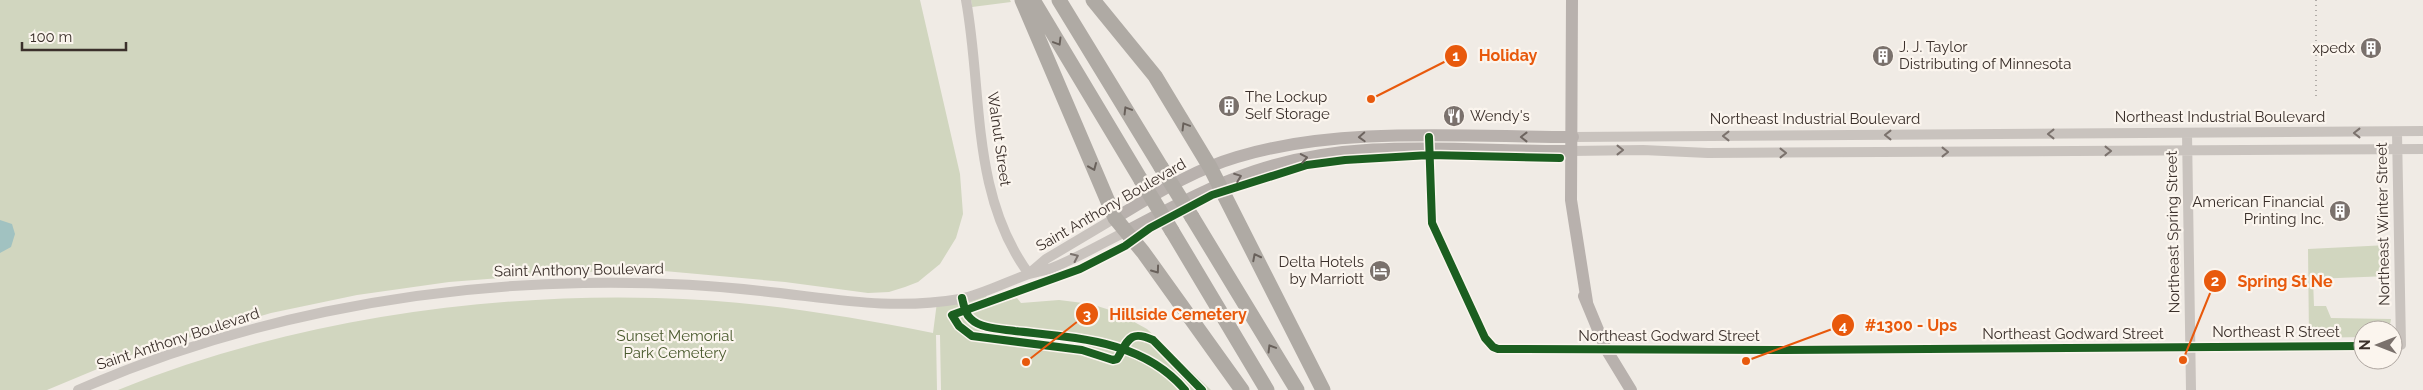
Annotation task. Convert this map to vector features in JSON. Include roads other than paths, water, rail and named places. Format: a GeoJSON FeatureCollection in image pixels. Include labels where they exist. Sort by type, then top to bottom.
{"type":"FeatureCollection","features":[{"type":"Feature","properties":{"kind":"highway"},"geometry":{"type":"LineString","coordinates":[[1022,0],[1115,218],[1143,252],[1242,390]]}},
{"type":"Feature","properties":{"kind":"highway"},"geometry":{"type":"LineString","coordinates":[[1033,0],[1267,390]]}},
{"type":"Feature","properties":{"kind":"highway"},"geometry":{"type":"LineString","coordinates":[[1059,0],[1297,390]]}},
{"type":"Feature","properties":{"kind":"highway"},"geometry":{"type":"LineString","coordinates":[[1093,0],[1155,76],[1210,167],[1323,390]]}},
{"type":"Feature","properties":{"kind":"main road"},"geometry":{"type":"LineString","coordinates":[[1572,0],[1572,212],[1587,302],[1606,349],[1631,390]]}},
{"type":"Feature","properties":{"kind":"main road","name":"Northeast Industrial Boulevard"},"geometry":{"type":"LineString","coordinates":[[1210,167],[1235,157],[1287,145],[1362,137],[1571,151]]}},
{"type":"Feature","properties":{"kind":"main road","name":"Northeast Industrial Boulevard"},"geometry":{"type":"LineString","coordinates":[[1220,185],[1256,170],[1321,155],[1430,142],[1573,137]]}},
{"type":"Feature","properties":{"kind":"main road","name":"Saint Anthony Boulevard"},"geometry":{"type":"LineString","coordinates":[[1115,218],[1180,180],[1210,167]]}},
{"type":"Feature","properties":{"kind":"main road","name":"Saint Anthony Boulevard"},"geometry":{"type":"LineString","coordinates":[[1125,232],[1220,185]]}},
{"type":"Feature","properties":{"kind":"street","name":"Walnut Street"},"geometry":{"type":"LineString","coordinates":[[966,0],[985,171],[997,214],[1013,252],[1029,274]]}},
{"type":"Feature","properties":{"kind":"street","name":"Northeast Industrial Boulevard"},"geometry":{"type":"LineString","coordinates":[[1573,137],[2397,133],[2423,131]]}},
{"type":"Feature","properties":{"kind":"street","name":"Northeast Winter Street"},"geometry":{"type":"LineString","coordinates":[[2397,133],[2397,320]]}},
{"type":"Feature","properties":{"kind":"street","name":"Northeast Spring Street"},"geometry":{"type":"LineString","coordinates":[[2187,134],[2191,390]]}},
{"type":"Feature","properties":{"kind":"street","name":"Northeast Godward Street"},"geometry":{"type":"LineString","coordinates":[[1430,142],[1432,223],[1489,344],[1504,350],[2190,346]]}},
{"type":"Feature","properties":{"kind":"street","name":"Northeast Industrial Boulevard"},"geometry":{"type":"LineString","coordinates":[[1571,151],[1643,150],[1708,154],[2423,149]]}},
{"type":"Feature","properties":{"kind":"street","name":"Saint Anthony Boulevard"},"geometry":{"type":"LineString","coordinates":[[1029,274],[1046,259],[1115,218]]}},
{"type":"Feature","properties":{"kind":"street","name":"Saint Anthony Boulevard"},"geometry":{"type":"LineString","coordinates":[[78,390],[166,357],[286,322],[343,309],[484,288],[584,283],[704,285],[894,306],[962,298],[986,291],[1029,274],[1049,269],[1125,232]]}},
{"type":"Feature","properties":{"kind":"street"},"geometry":{"type":"LineString","coordinates":[[962,298],[966,313],[976,323],[1006,329],[1097,341],[1123,348],[1163,368],[1185,390]]}},
{"type":"Feature","properties":{"kind":"street","name":"Northeast R Street"},"geometry":{"type":"LineString","coordinates":[[2190,346],[2353,346]]}},
{"type":"Feature","properties":{"kind":"water"},"geometry":{"type":"Polygon","coordinates":[[[0,220],[12,224],[15,234],[11,247],[0,253],[0,220]]]}},
{"type":"Feature","properties":{"kind":"railway"},"geometry":{"type":"LineString","coordinates":[[2316,0],[2316,97]]}},
{"type":"Feature","properties":{"kind":"place","name":"xpedx"},"geometry":{"type":"Point","coordinates":[2371,48]}},
{"type":"Feature","properties":{"kind":"place","name":"J. J. Taylor Distributing of Minnesota"},"geometry":{"type":"Point","coordinates":[1883,56]}},
{"type":"Feature","properties":{"kind":"place","name":"Holiday"},"geometry":{"type":"Point","coordinates":[1371,99]}},
{"type":"Feature","properties":{"kind":"place","name":"The Lockup Self Storage"},"geometry":{"type":"Point","coordinates":[1229,106]}},
{"type":"Feature","properties":{"kind":"place","name":"Wendy's"},"geometry":{"type":"Point","coordinates":[1454,116]}},
{"type":"Feature","properties":{"kind":"place","name":"American Financial Printing Inc."},"geometry":{"type":"Point","coordinates":[2340,211]}},
{"type":"Feature","properties":{"kind":"place","name":"Delta Hotels by Marriott"},"geometry":{"type":"Point","coordinates":[1380,271]}},
{"type":"Feature","properties":{"kind":"place","name":"Spring St Ne"},"geometry":{"type":"Point","coordinates":[2183,360]}},
{"type":"Feature","properties":{"kind":"place","name":"#1300 - Ups"},"geometry":{"type":"Point","coordinates":[1746,361]}},
{"type":"Feature","properties":{"kind":"place","name":"Hillside Cemetery"},"geometry":{"type":"Point","coordinates":[1026,362]}},
{"type":"Feature","properties":{"kind":"park label","name":"Sunset Memorial Park Cemetery"},"geometry":{"type":"Point","coordinates":[675,344]}}]}
